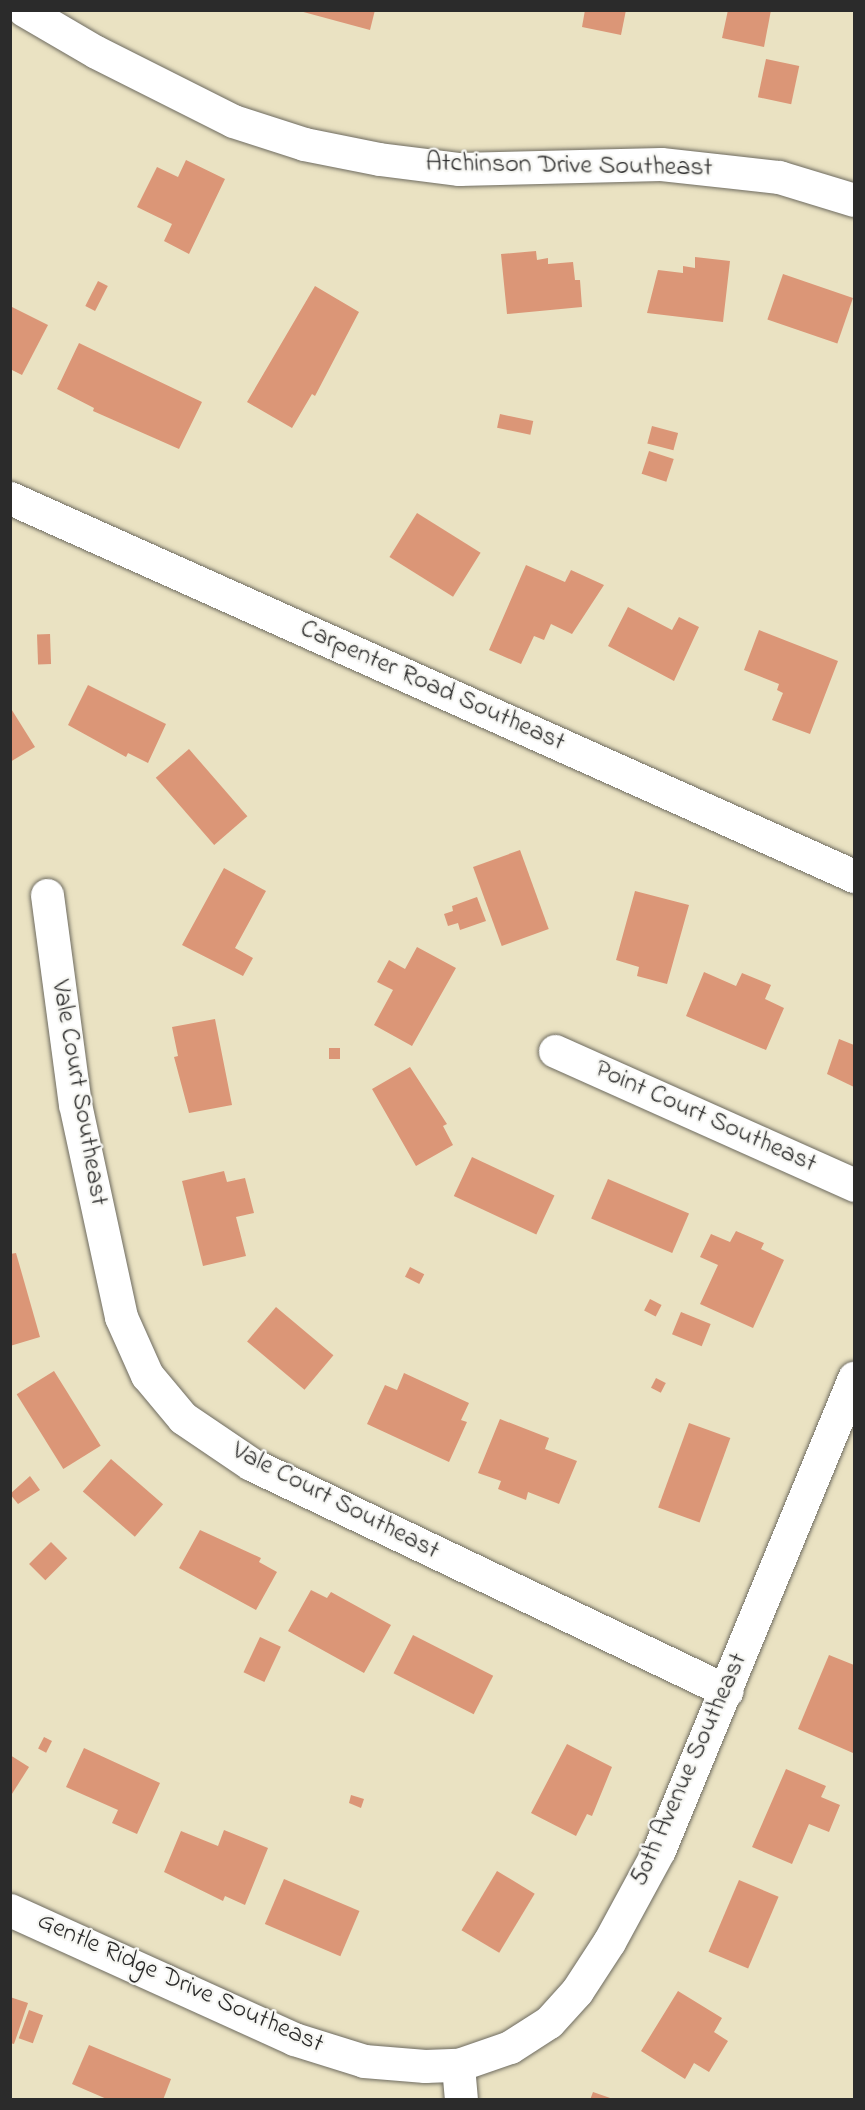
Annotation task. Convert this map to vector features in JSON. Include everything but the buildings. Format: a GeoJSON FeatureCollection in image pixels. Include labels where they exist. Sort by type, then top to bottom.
{"type":"FeatureCollection","features":[{"type":"Feature","properties":{"kind":"street","name":"Atchinson Drive Southeast"},"geometry":{"type":"LineString","coordinates":[[24,10],[96,52],[233,121],[304,144],[379,159],[459,169],[661,164],[779,177],[855,200]]}},
{"type":"Feature","properties":{"kind":"street","name":"Carpenter Road Southeast"},"geometry":{"type":"LineString","coordinates":[[10,498],[855,876]]}},
{"type":"Feature","properties":{"kind":"street","name":"Vale Court Southeast"},"geometry":{"type":"LineString","coordinates":[[47,895],[75,1104],[121,1317],[147,1375],[183,1418],[251,1464],[727,1691]]}},
{"type":"Feature","properties":{"kind":"street","name":"Point Court Southeast"},"geometry":{"type":"LineString","coordinates":[[555,1051],[855,1185]]}},
{"type":"Feature","properties":{"kind":"street","name":"50th Avenue Southeast"},"geometry":{"type":"LineString","coordinates":[[458,2065],[510,2047],[549,2022],[577,1991],[659,1850],[727,1691],[855,1378]]}},
{"type":"Feature","properties":{"kind":"street","name":"Gentle Ridge Drive Southeast"},"geometry":{"type":"LineString","coordinates":[[10,1910],[294,2039],[364,2061],[425,2066],[458,2065]]}},
{"type":"Feature","properties":{"kind":"street"},"geometry":{"type":"LineString","coordinates":[[458,2065],[461,2100]]}}]}
